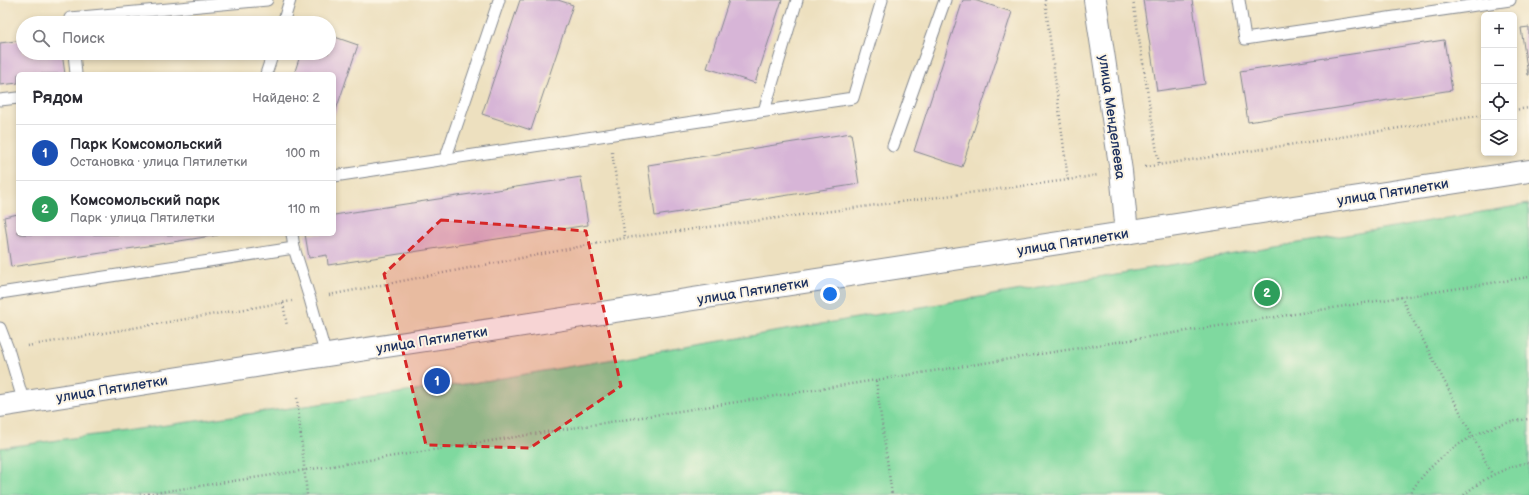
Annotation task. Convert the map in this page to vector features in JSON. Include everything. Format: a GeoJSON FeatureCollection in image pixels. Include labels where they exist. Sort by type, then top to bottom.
{"type":"FeatureCollection","features":[{"type":"Feature","properties":{"kind":"main road","name":"улица Менделеева"},"geometry":{"type":"LineString","coordinates":[[1095,0],[1121,171],[1127,233]]}},
{"type":"Feature","properties":{"kind":"main road","name":"улица Пятилетки"},"geometry":{"type":"LineString","coordinates":[[0,406],[1529,171]]}},
{"type":"Feature","properties":{"kind":"lane"},"geometry":{"type":"LineString","coordinates":[[92,16],[267,0]]}},
{"type":"Feature","properties":{"kind":"lane"},"geometry":{"type":"LineString","coordinates":[[285,16],[290,0]]}},
{"type":"Feature","properties":{"kind":"lane"},"geometry":{"type":"LineString","coordinates":[[445,160],[498,0]]}},
{"type":"Feature","properties":{"kind":"lane"},"geometry":{"type":"LineString","coordinates":[[764,111],[797,0]]}},
{"type":"Feature","properties":{"kind":"lane"},"geometry":{"type":"LineString","coordinates":[[336,176],[853,98],[882,0]]}},
{"type":"Feature","properties":{"kind":"lane"},"geometry":{"type":"LineString","coordinates":[[893,146],[945,0]]}},
{"type":"Feature","properties":{"kind":"lane"},"geometry":{"type":"LineString","coordinates":[[1239,0],[1245,39],[1510,0]]}},
{"type":"Feature","properties":{"kind":"lane"},"geometry":{"type":"LineString","coordinates":[[75,60],[76,72]]}},
{"type":"Feature","properties":{"kind":"lane"},"geometry":{"type":"LineString","coordinates":[[267,72],[271,60]]}},
{"type":"Feature","properties":{"kind":"lane"},"geometry":{"type":"LineString","coordinates":[[0,100],[16,98]]}},
{"type":"Feature","properties":{"kind":"lane"},"geometry":{"type":"LineString","coordinates":[[292,236],[294,248],[326,356]]}},
{"type":"Feature","properties":{"kind":"lane"},"geometry":{"type":"LineString","coordinates":[[0,293],[294,248]]}},
{"type":"Feature","properties":{"kind":"lane"},"geometry":{"type":"LineString","coordinates":[[0,328],[8,349],[24,403]]}},
{"type":"Feature","properties":{"kind":"path"},"geometry":{"type":"LineString","coordinates":[[1045,0],[1068,180]]}},
{"type":"Feature","properties":{"kind":"path"},"geometry":{"type":"LineString","coordinates":[[1132,0],[1159,165]]}},
{"type":"Feature","properties":{"kind":"path"},"geometry":{"type":"LineString","coordinates":[[1517,110],[1529,108]]}},
{"type":"Feature","properties":{"kind":"path"},"geometry":{"type":"LineString","coordinates":[[8,349],[310,299],[625,238],[1068,180],[1481,115]]}},
{"type":"Feature","properties":{"kind":"path"},"geometry":{"type":"LineString","coordinates":[[609,135],[625,238]]}},
{"type":"Feature","properties":{"kind":"path"},"geometry":{"type":"LineString","coordinates":[[140,495],[876,381],[1529,277]]}},
{"type":"Feature","properties":{"kind":"path"},"geometry":{"type":"LineString","coordinates":[[1400,298],[1492,474]]}},
{"type":"Feature","properties":{"kind":"path"},"geometry":{"type":"LineString","coordinates":[[283,303],[287,326]]}},
{"type":"Feature","properties":{"kind":"path"},"geometry":{"type":"LineString","coordinates":[[876,381],[892,495]]}},
{"type":"Feature","properties":{"kind":"path"},"geometry":{"type":"LineString","coordinates":[[297,398],[306,470],[307,495]]}},
{"type":"Feature","properties":{"kind":"path"},"geometry":{"type":"LineString","coordinates":[[1409,495],[1431,467],[1451,450],[1473,436],[1497,426],[1529,419]]}},
{"type":"Feature","properties":{"kind":"path"},"geometry":{"type":"LineString","coordinates":[[1464,495],[1492,474],[1512,466],[1529,462]]}},
{"type":"Feature","properties":{"kind":"highlighted area"},"geometry":{"type":"Polygon","coordinates":[[[441,220],[586,231],[621,386],[530,448],[426,445],[384,274],[441,220]]]}},
{"type":"Feature","properties":{"kind":"green space"},"geometry":{"type":"Polygon","coordinates":[[[1529,204],[1529,495],[0,495],[0,448],[479,382],[1529,204]]]}},
{"type":"Feature","properties":{"kind":"building"},"geometry":{"type":"Polygon","coordinates":[[[520,0],[558,0],[573,5],[531,130],[482,114],[520,0]]]}},
{"type":"Feature","properties":{"kind":"building"},"geometry":{"type":"Polygon","coordinates":[[[729,0],[782,0],[755,83],[707,68],[729,0]]]}},
{"type":"Feature","properties":{"kind":"building"},"geometry":{"type":"Polygon","coordinates":[[[963,0],[974,0],[1012,12],[962,167],[914,151],[963,0]]]}},
{"type":"Feature","properties":{"kind":"building"},"geometry":{"type":"Polygon","coordinates":[[[1143,0],[1192,0],[1205,84],[1157,91],[1143,0]]]}},
{"type":"Feature","properties":{"kind":"building"},"geometry":{"type":"Polygon","coordinates":[[[1529,27],[1529,75],[1528,75],[1521,28],[1529,27]]]}},
{"type":"Feature","properties":{"kind":"building"},"geometry":{"type":"Polygon","coordinates":[[[336,37],[358,45],[336,110],[336,72],[295,72],[299,60],[336,60],[336,37]]]}},
{"type":"Feature","properties":{"kind":"building"},"geometry":{"type":"Polygon","coordinates":[[[1444,40],[1452,90],[1248,122],[1240,71],[1444,40]]]}},
{"type":"Feature","properties":{"kind":"building"},"geometry":{"type":"Polygon","coordinates":[[[16,41],[16,60],[63,60],[65,72],[16,72],[16,83],[0,85],[0,43],[16,41]]]}},
{"type":"Feature","properties":{"kind":"building"},"geometry":{"type":"Polygon","coordinates":[[[851,133],[859,184],[655,216],[648,165],[851,133]]]}},
{"type":"Feature","properties":{"kind":"building"},"geometry":{"type":"Polygon","coordinates":[[[581,177],[588,225],[328,265],[327,255],[309,258],[305,236],[336,236],[336,215],[581,177]]]}},
{"type":"Feature","properties":{"kind":"building"},"geometry":{"type":"Polygon","coordinates":[[[16,214],[16,236],[212,236],[11,267],[4,217],[16,214]]]}},
{"type":"Feature","properties":{"kind":"place","name":"Комсомольский парк"},"geometry":{"type":"Point","coordinates":[1267,293]}},
{"type":"Feature","properties":{"kind":"place","name":"Парк Комсомольский"},"geometry":{"type":"Point","coordinates":[437,381]}}]}
